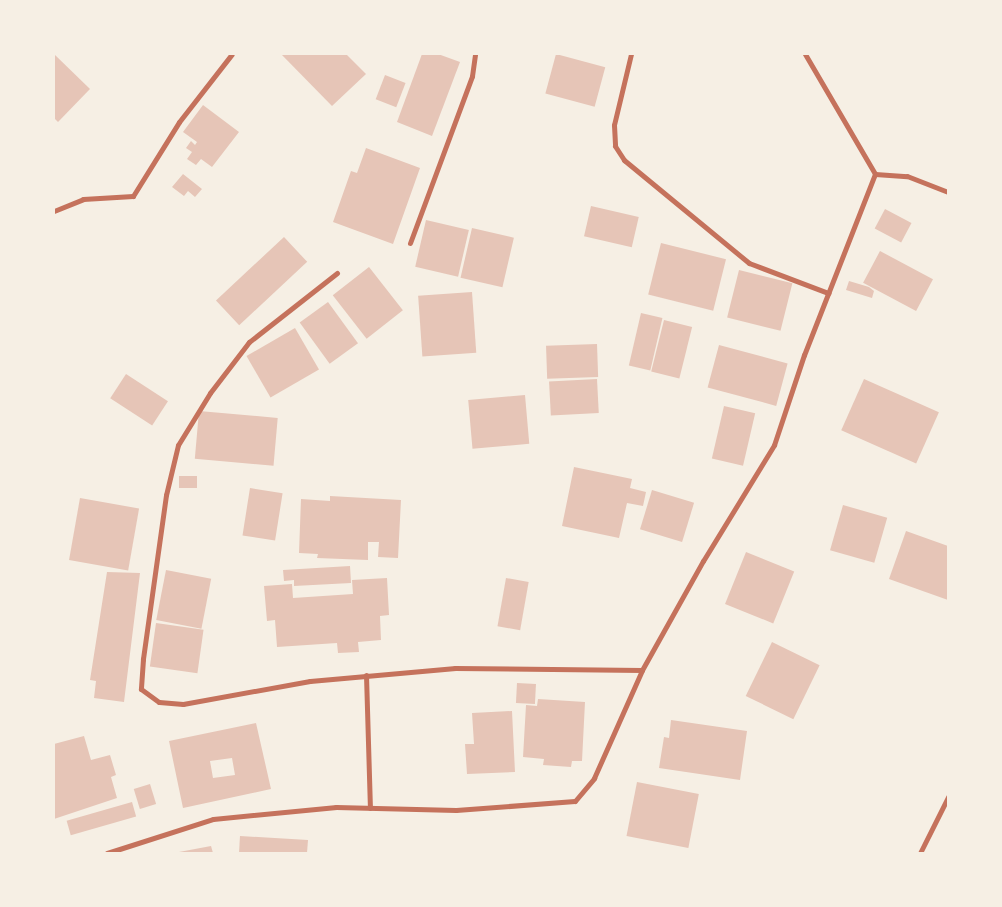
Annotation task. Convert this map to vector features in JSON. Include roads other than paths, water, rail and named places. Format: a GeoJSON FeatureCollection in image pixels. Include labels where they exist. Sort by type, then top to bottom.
{"type":"FeatureCollection","features":[{"type":"Feature","properties":{"kind":"street"},"geometry":{"type":"LineString","coordinates":[[54,211],[83,199],[133,196],[179,122],[232,54]]}},
{"type":"Feature","properties":{"kind":"street"},"geometry":{"type":"LineString","coordinates":[[410,243],[472,76],[475,54]]}},
{"type":"Feature","properties":{"kind":"street"},"geometry":{"type":"LineString","coordinates":[[631,54],[614,125],[615,146],[624,160],[749,263],[828,293]]}},
{"type":"Feature","properties":{"kind":"street"},"geometry":{"type":"LineString","coordinates":[[805,54],[875,174]]}},
{"type":"Feature","properties":{"kind":"street"},"geometry":{"type":"LineString","coordinates":[[107,853],[213,819],[336,807],[456,810],[575,801],[594,778],[642,670],[702,562],[774,445],[828,293],[875,174]]}},
{"type":"Feature","properties":{"kind":"street"},"geometry":{"type":"LineString","coordinates":[[875,174],[907,176],[948,192]]}},
{"type":"Feature","properties":{"kind":"street"},"geometry":{"type":"LineString","coordinates":[[337,273],[249,342],[210,393],[178,445],[166,495],[141,689],[159,702],[183,704],[310,681],[366,674],[455,668],[642,670]]}},
{"type":"Feature","properties":{"kind":"street"},"geometry":{"type":"LineString","coordinates":[[366,674],[370,808]]}},
{"type":"Feature","properties":{"kind":"street"},"geometry":{"type":"LineString","coordinates":[[920,853],[948,797]]}}]}
